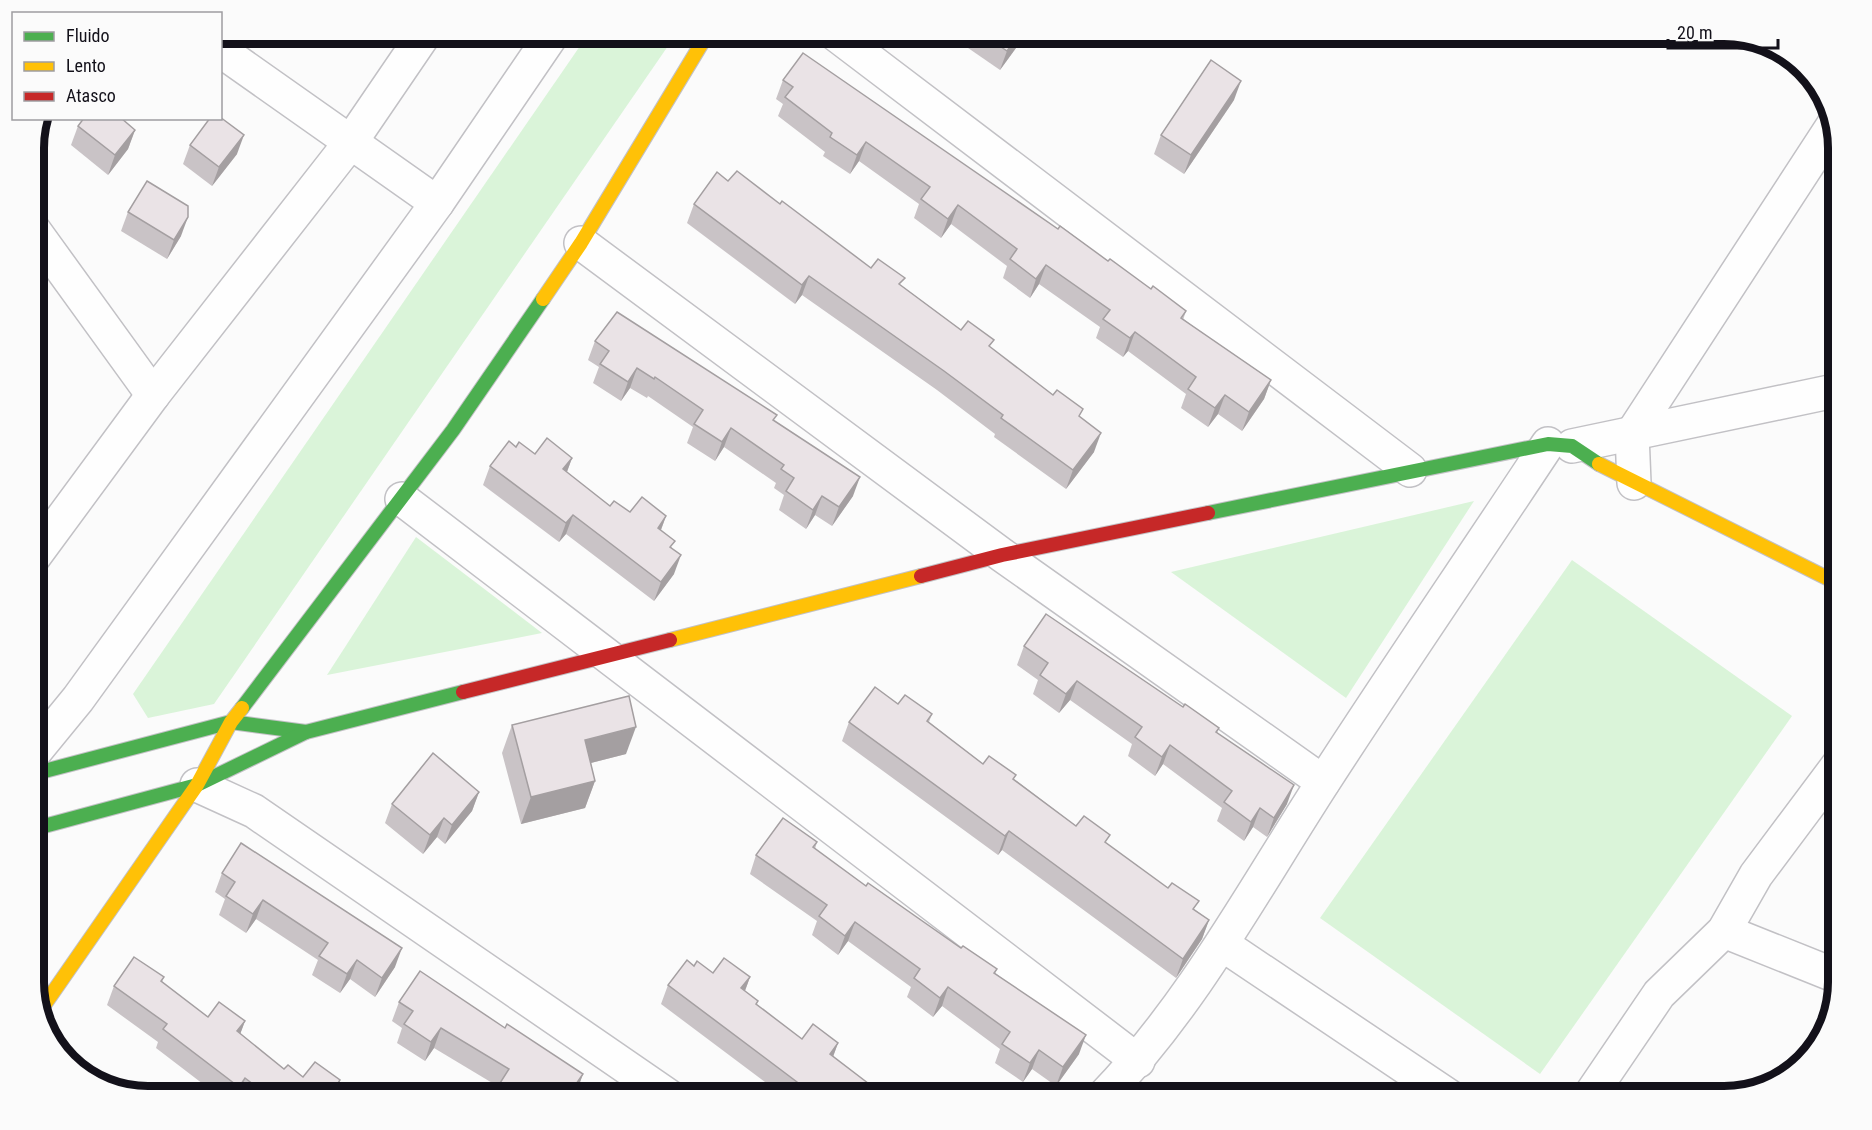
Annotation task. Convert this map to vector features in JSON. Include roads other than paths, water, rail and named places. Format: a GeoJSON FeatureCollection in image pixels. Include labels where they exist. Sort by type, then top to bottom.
{"type":"FeatureCollection","features":[{"type":"Feature","properties":{"kind":"street"},"geometry":{"type":"LineString","coordinates":[[44,543],[153,395],[350,143],[418,44]]}},
{"type":"Feature","properties":{"kind":"street"},"geometry":{"type":"LineString","coordinates":[[44,741],[78,699],[437,203],[545,44]]}},
{"type":"Feature","properties":{"kind":"street"},"geometry":{"type":"LineString","coordinates":[[46,1002],[197,785],[231,722],[453,430],[581,243],[701,44]]}},
{"type":"Feature","properties":{"kind":"street"},"geometry":{"type":"LineString","coordinates":[[848,44],[1410,470]]}},
{"type":"Feature","properties":{"kind":"street"},"geometry":{"type":"LineString","coordinates":[[222,51],[437,203]]}},
{"type":"Feature","properties":{"kind":"street"},"geometry":{"type":"LineString","coordinates":[[1634,483],[1632,434],[1827,135]]}},
{"type":"Feature","properties":{"kind":"street"},"geometry":{"type":"LineString","coordinates":[[581,243],[1002,555],[1323,782]]}},
{"type":"Feature","properties":{"kind":"street"},"geometry":{"type":"LineString","coordinates":[[44,244],[153,395]]}},
{"type":"Feature","properties":{"kind":"street"},"geometry":{"type":"LineString","coordinates":[[44,827],[197,785],[306,732],[1002,555],[1410,470],[1632,434],[1828,392]]}},
{"type":"Feature","properties":{"kind":"street"},"geometry":{"type":"LineString","coordinates":[[1560,445],[1828,579]]}},
{"type":"Feature","properties":{"kind":"street"},"geometry":{"type":"LineString","coordinates":[[1114,1086],[1138,1061],[1222,944],[1323,782],[1560,445]]}},
{"type":"Feature","properties":{"kind":"street"},"geometry":{"type":"LineString","coordinates":[[402,499],[1138,1061]]}},
{"type":"Feature","properties":{"kind":"street"},"geometry":{"type":"LineString","coordinates":[[44,771],[231,722],[306,732]]}},
{"type":"Feature","properties":{"kind":"street"},"geometry":{"type":"LineString","coordinates":[[1596,1086],[1659,994],[1724,931],[1756,875],[1828,779]]}},
{"type":"Feature","properties":{"kind":"street"},"geometry":{"type":"LineString","coordinates":[[197,785],[254,811],[654,1086]]}},
{"type":"Feature","properties":{"kind":"street"},"geometry":{"type":"LineString","coordinates":[[1724,931],[1828,973]]}},
{"type":"Feature","properties":{"kind":"street"},"geometry":{"type":"LineString","coordinates":[[1222,944],[1434,1086]]}}]}
